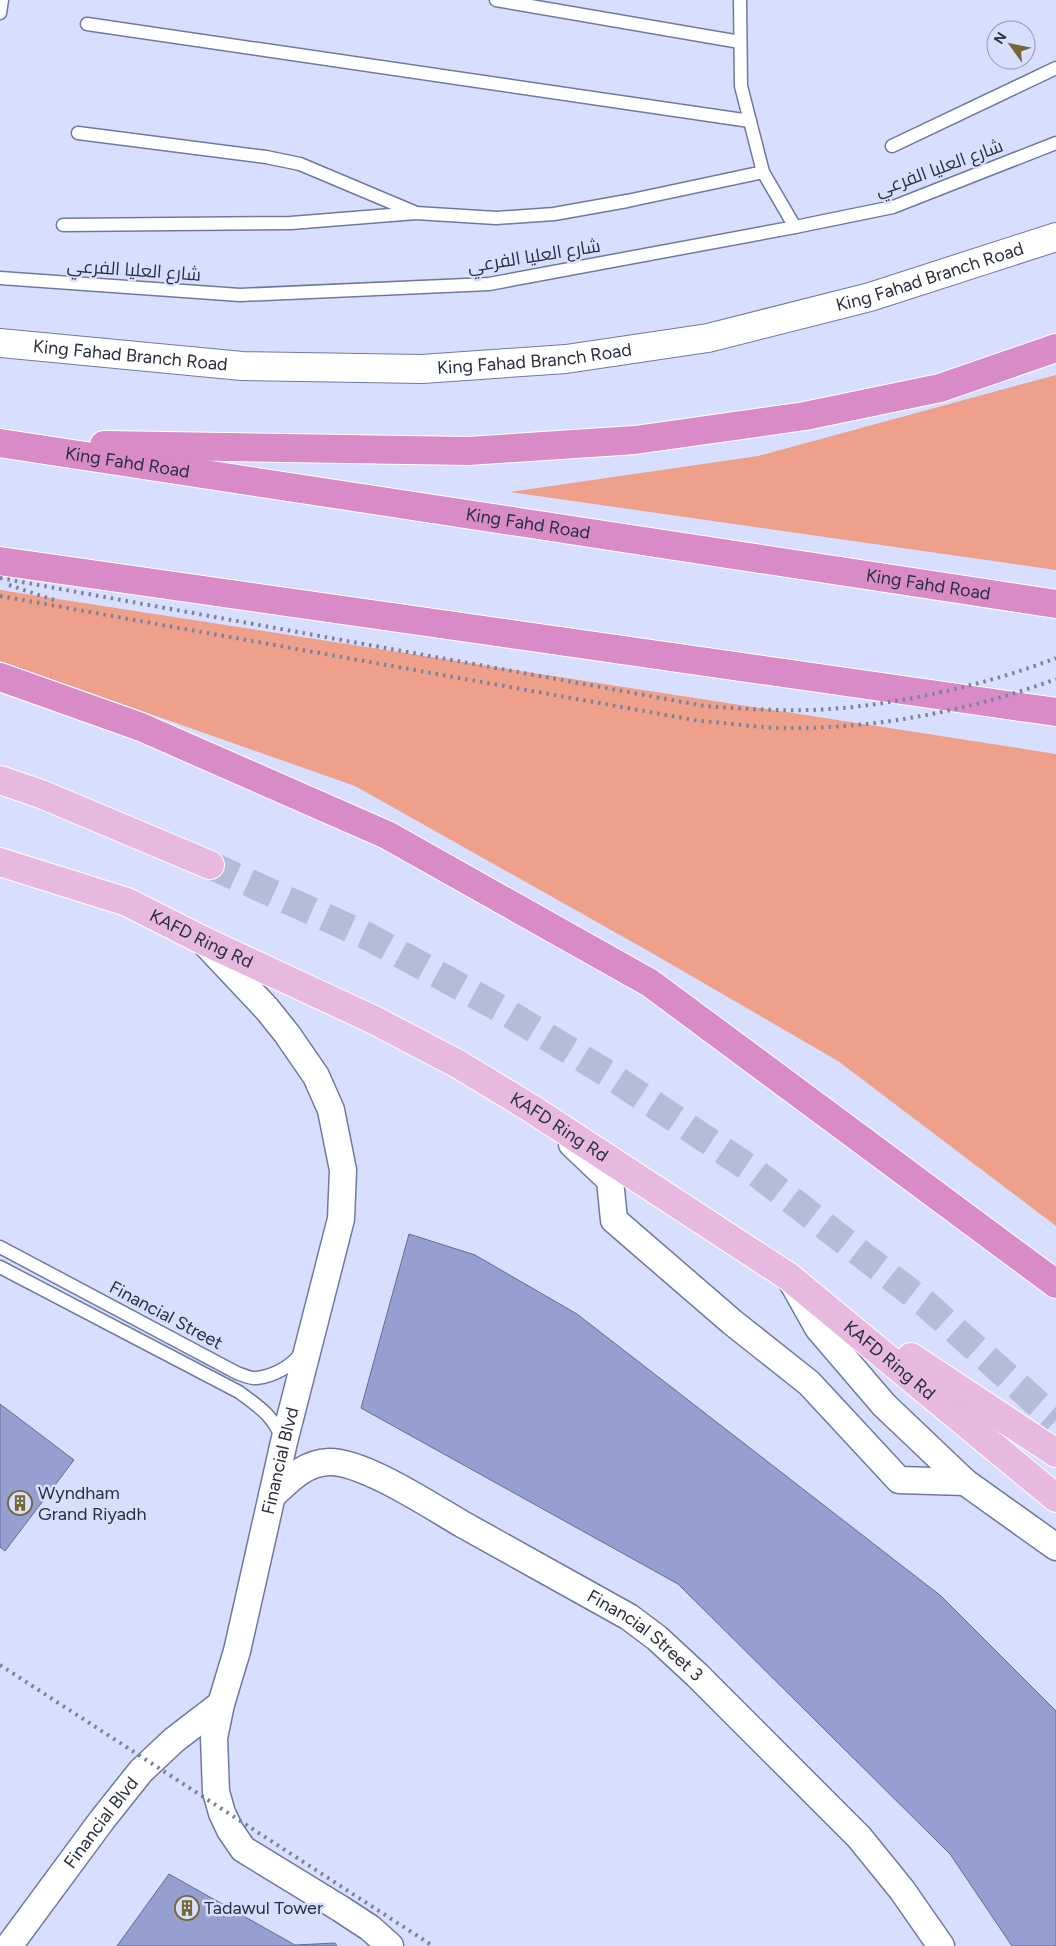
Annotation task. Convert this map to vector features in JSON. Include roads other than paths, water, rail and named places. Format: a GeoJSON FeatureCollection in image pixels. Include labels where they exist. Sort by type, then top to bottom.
{"type":"FeatureCollection","features":[{"type":"Feature","properties":{"kind":"highway"},"geometry":{"type":"LineString","coordinates":[[0,443],[468,451],[635,440],[805,416],[940,388],[1056,348]]}},
{"type":"Feature","properties":{"kind":"highway","name":"King Fahd Road"},"geometry":{"type":"LineString","coordinates":[[0,443],[1056,604]]}},
{"type":"Feature","properties":{"kind":"highway"},"geometry":{"type":"LineString","coordinates":[[0,561],[1056,712]]}},
{"type":"Feature","properties":{"kind":"highway"},"geometry":{"type":"LineString","coordinates":[[0,677],[142,727],[386,835],[650,983],[1056,1284]]}},
{"type":"Feature","properties":{"kind":"main road"},"geometry":{"type":"LineString","coordinates":[[0,780],[41,794],[210,865]]}},
{"type":"Feature","properties":{"kind":"main road","name":"KAFD Ring Rd"},"geometry":{"type":"LineString","coordinates":[[0,862],[127,902],[202,940],[374,1020],[458,1064],[532,1109],[789,1277],[1056,1498]]}},
{"type":"Feature","properties":{"kind":"main road"},"geometry":{"type":"LineString","coordinates":[[789,1277],[1056,1453]]}},
{"type":"Feature","properties":{"kind":"street","name":"King Fahad Branch Road"},"geometry":{"type":"LineString","coordinates":[[0,343],[242,366],[422,370],[566,359],[708,338],[870,298],[1056,237]]}},
{"type":"Feature","properties":{"kind":"street","name":"Financial Blvd"},"geometry":{"type":"LineString","coordinates":[[9,1946],[102,1820],[141,1771],[174,1740],[221,1704],[237,1650],[284,1442],[341,1218],[343,1170],[331,1110],[316,1076],[287,1034],[247,986],[202,940]]}},
{"type":"Feature","properties":{"kind":"street"},"geometry":{"type":"LineString","coordinates":[[532,1109],[610,1180],[614,1220],[732,1322],[809,1383],[899,1480],[965,1482]]}},
{"type":"Feature","properties":{"kind":"street"},"geometry":{"type":"LineString","coordinates":[[789,1277],[818,1328],[884,1405],[965,1482],[1056,1547]]}},
{"type":"Feature","properties":{"kind":"street","name":"Financial Street 3"},"geometry":{"type":"LineString","coordinates":[[272,1496],[295,1474],[313,1464],[331,1462],[351,1465],[401,1489],[628,1616],[658,1638],[697,1675],[859,1837],[902,1890],[941,1946]]}},
{"type":"Feature","properties":{"kind":"street"},"geometry":{"type":"LineString","coordinates":[[221,1704],[214,1738],[216,1792],[222,1813],[243,1848],[341,1908],[370,1928],[390,1946]]}},
{"type":"Feature","properties":{"kind":"lane"},"geometry":{"type":"LineString","coordinates":[[0,13],[2,0]]}},
{"type":"Feature","properties":{"kind":"lane"},"geometry":{"type":"LineString","coordinates":[[496,0],[740,42]]}},
{"type":"Feature","properties":{"kind":"lane"},"geometry":{"type":"LineString","coordinates":[[740,0],[741,86],[763,172],[795,227]]}},
{"type":"Feature","properties":{"kind":"lane"},"geometry":{"type":"LineString","coordinates":[[87,24],[750,121]]}},
{"type":"Feature","properties":{"kind":"lane"},"geometry":{"type":"LineString","coordinates":[[892,146],[1056,68]]}},
{"type":"Feature","properties":{"kind":"lane"},"geometry":{"type":"LineString","coordinates":[[78,133],[266,157],[300,164],[416,213]]}},
{"type":"Feature","properties":{"kind":"lane","name":"شارع العليا الفرعي"},"geometry":{"type":"LineString","coordinates":[[0,278],[240,295],[489,284],[893,207],[1056,142]]}},
{"type":"Feature","properties":{"kind":"lane"},"geometry":{"type":"LineString","coordinates":[[63,225],[291,223],[416,213],[496,218],[554,214],[627,201],[763,172]]}},
{"type":"Feature","properties":{"kind":"lane","name":"Financial Street"},"geometry":{"type":"LineString","coordinates":[[0,1246],[237,1373],[256,1378],[281,1371],[295,1361],[311,1340]]}},
{"type":"Feature","properties":{"kind":"lane","name":"Financial Street"},"geometry":{"type":"LineString","coordinates":[[0,1267],[239,1392],[267,1413],[278,1427],[284,1442]]}},
{"type":"Feature","properties":{"kind":"tunnel"},"geometry":{"type":"LineString","coordinates":[[210,865],[369,937],[503,1010],[608,1074],[755,1172],[927,1305],[1056,1420]]}},
{"type":"Feature","properties":{"kind":"railway"},"geometry":{"type":"LineString","coordinates":[[0,578],[705,706],[799,710],[886,703],[974,684],[1056,658]]}},
{"type":"Feature","properties":{"kind":"railway"},"geometry":{"type":"LineString","coordinates":[[9,585],[54,600]]}},
{"type":"Feature","properties":{"kind":"railway"},"geometry":{"type":"LineString","coordinates":[[0,596],[700,721],[760,727],[861,725],[928,715],[994,699],[1056,679]]}},
{"type":"Feature","properties":{"kind":"railway"},"geometry":{"type":"LineString","coordinates":[[0,1665],[433,1946]]}},
{"type":"Feature","properties":{"kind":"place","name":"Wyndham Grand Riyadh"},"geometry":{"type":"Point","coordinates":[20,1503]}},
{"type":"Feature","properties":{"kind":"place","name":"Tadawul Tower"},"geometry":{"type":"Point","coordinates":[187,1908]}}]}
